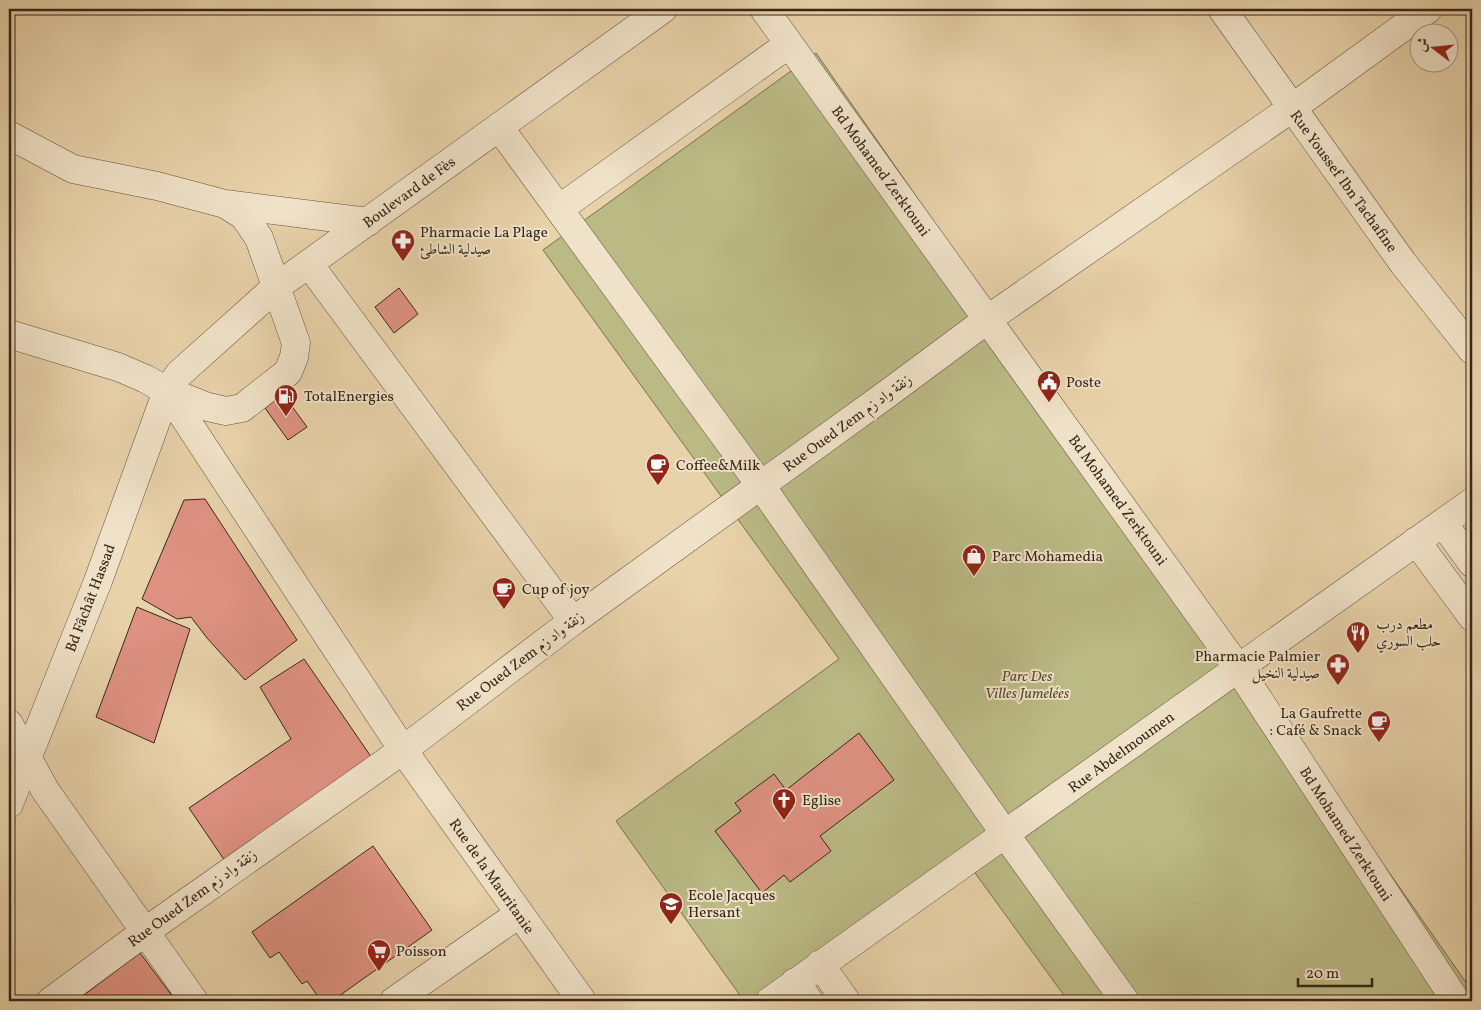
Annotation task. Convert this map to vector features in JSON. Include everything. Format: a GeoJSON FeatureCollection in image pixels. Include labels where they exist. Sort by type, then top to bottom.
{"type":"FeatureCollection","features":[{"type":"Feature","properties":{"kind":"street","name":"Boulevard de Fès"},"geometry":{"type":"LineString","coordinates":[[168,391],[179,374],[275,288],[663,9]]}},
{"type":"Feature","properties":{"kind":"street","name":"Bd Mohamed Zerktouni"},"geometry":{"type":"LineString","coordinates":[[764,9],[1238,668],[1456,1001]]}},
{"type":"Feature","properties":{"kind":"street","name":"Rue Youssef Ibn Tachafine"},"geometry":{"type":"LineString","coordinates":[[1222,9],[1403,263],[1472,350]]}},
{"type":"Feature","properties":{"kind":"street","name":"Rue Oued Zem زنقة واد زم"},"geometry":{"type":"LineString","coordinates":[[51,1001],[146,931],[403,750],[573,621],[988,319],[1292,108],[1428,9]]}},
{"type":"Feature","properties":{"kind":"street"},"geometry":{"type":"LineString","coordinates":[[559,208],[790,44]]}},
{"type":"Feature","properties":{"kind":"street"},"geometry":{"type":"LineString","coordinates":[[499,127],[761,486],[1005,834],[1126,1001]]}},
{"type":"Feature","properties":{"kind":"street"},"geometry":{"type":"LineString","coordinates":[[9,135],[73,169],[157,186],[225,204],[368,222]]}},
{"type":"Feature","properties":{"kind":"street"},"geometry":{"type":"LineString","coordinates":[[9,334],[118,367],[168,391],[208,407],[226,411],[242,408],[288,372],[294,357],[296,343],[275,288],[270,266],[259,238],[244,216],[225,204]]}},
{"type":"Feature","properties":{"kind":"street"},"geometry":{"type":"LineString","coordinates":[[309,264],[573,621]]}},
{"type":"Feature","properties":{"kind":"street","name":"Rue de la Mauritanie"},"geometry":{"type":"LineString","coordinates":[[168,391],[403,750],[582,1001]]}},
{"type":"Feature","properties":{"kind":"street","name":"Bd Fâchât Hassad"},"geometry":{"type":"LineString","coordinates":[[9,804],[98,580],[168,391]]}},
{"type":"Feature","properties":{"kind":"street","name":"Rue Abdelmoumen"},"geometry":{"type":"LineString","coordinates":[[770,1001],[802,991],[820,964],[1472,502]]}},
{"type":"Feature","properties":{"kind":"street"},"geometry":{"type":"LineString","coordinates":[[1443,523],[1472,563]]}},
{"type":"Feature","properties":{"kind":"street"},"geometry":{"type":"LineString","coordinates":[[1416,541],[1472,617]]}},
{"type":"Feature","properties":{"kind":"street"},"geometry":{"type":"LineString","coordinates":[[9,724],[45,790],[194,1001]]}},
{"type":"Feature","properties":{"kind":"street"},"geometry":{"type":"LineString","coordinates":[[394,1001],[519,914]]}},
{"type":"Feature","properties":{"kind":"street"},"geometry":{"type":"LineString","coordinates":[[820,964],[846,1001]]}},
{"type":"Feature","properties":{"kind":"green space","name":"Parc Des Villes Jumelées"},"geometry":{"type":"Polygon","coordinates":[[[816,53],[1472,991],[1472,1001],[1068,1001],[970,866],[772,1001],[744,1001],[616,821],[839,659],[543,250],[816,53]]]}},
{"type":"Feature","properties":{"kind":"building"},"geometry":{"type":"Polygon","coordinates":[[[399,288],[418,314],[394,333],[375,307],[399,288]]]}},
{"type":"Feature","properties":{"kind":"building","name":"TotalEnergies"},"geometry":{"type":"Polygon","coordinates":[[[283,394],[307,427],[288,440],[265,408],[283,394]]]}},
{"type":"Feature","properties":{"kind":"building"},"geometry":{"type":"Polygon","coordinates":[[[205,499],[297,640],[245,680],[207,638],[191,617],[177,619],[142,599],[184,500],[205,499]]]}},
{"type":"Feature","properties":{"kind":"building"},"geometry":{"type":"Polygon","coordinates":[[[137,607],[190,629],[154,743],[96,717],[137,607]]]}},
{"type":"Feature","properties":{"kind":"building"},"geometry":{"type":"Polygon","coordinates":[[[304,659],[374,761],[225,861],[189,808],[291,739],[260,687],[304,659]]]}},
{"type":"Feature","properties":{"kind":"building","name":"Eglise"},"geometry":{"type":"Polygon","coordinates":[[[859,733],[894,780],[820,836],[831,851],[790,882],[784,875],[762,893],[715,831],[741,811],[735,803],[774,774],[786,790],[859,733]]]}},
{"type":"Feature","properties":{"kind":"building"},"geometry":{"type":"Polygon","coordinates":[[[373,846],[432,930],[332,1001],[321,1001],[307,981],[302,984],[279,952],[270,958],[252,932],[373,846]]]}},
{"type":"Feature","properties":{"kind":"building"},"geometry":{"type":"Polygon","coordinates":[[[140,953],[176,1001],[76,1001],[140,953]]]}},
{"type":"Feature","properties":{"kind":"place","name":"Pharmacie La Plage صيدلية الشاطئ"},"geometry":{"type":"Point","coordinates":[403,262]}},
{"type":"Feature","properties":{"kind":"place","name":"Poste"},"geometry":{"type":"Point","coordinates":[1049,403]}},
{"type":"Feature","properties":{"kind":"place","name":"TotalEnergies"},"geometry":{"type":"Point","coordinates":[286,417]}},
{"type":"Feature","properties":{"kind":"place","name":"Coffee&Milk"},"geometry":{"type":"Point","coordinates":[658,486]}},
{"type":"Feature","properties":{"kind":"place","name":"Parc Mohamedia"},"geometry":{"type":"Point","coordinates":[974,577]}},
{"type":"Feature","properties":{"kind":"place","name":"Cup of joy"},"geometry":{"type":"Point","coordinates":[504,610]}},
{"type":"Feature","properties":{"kind":"place","name":"مطعم درب حلب السوري"},"geometry":{"type":"Point","coordinates":[1358,654]}},
{"type":"Feature","properties":{"kind":"place","name":"Pharmacie Palmier صيدلية النخيل"},"geometry":{"type":"Point","coordinates":[1338,686]}},
{"type":"Feature","properties":{"kind":"place","name":"La Gaufrette : Café & Snack"},"geometry":{"type":"Point","coordinates":[1379,743]}},
{"type":"Feature","properties":{"kind":"place","name":"Eglise"},"geometry":{"type":"Point","coordinates":[784,821]}},
{"type":"Feature","properties":{"kind":"place","name":"Ecole Jacques Hersant"},"geometry":{"type":"Point","coordinates":[671,925]}},
{"type":"Feature","properties":{"kind":"place","name":"Poisson"},"geometry":{"type":"Point","coordinates":[379,972]}}]}
